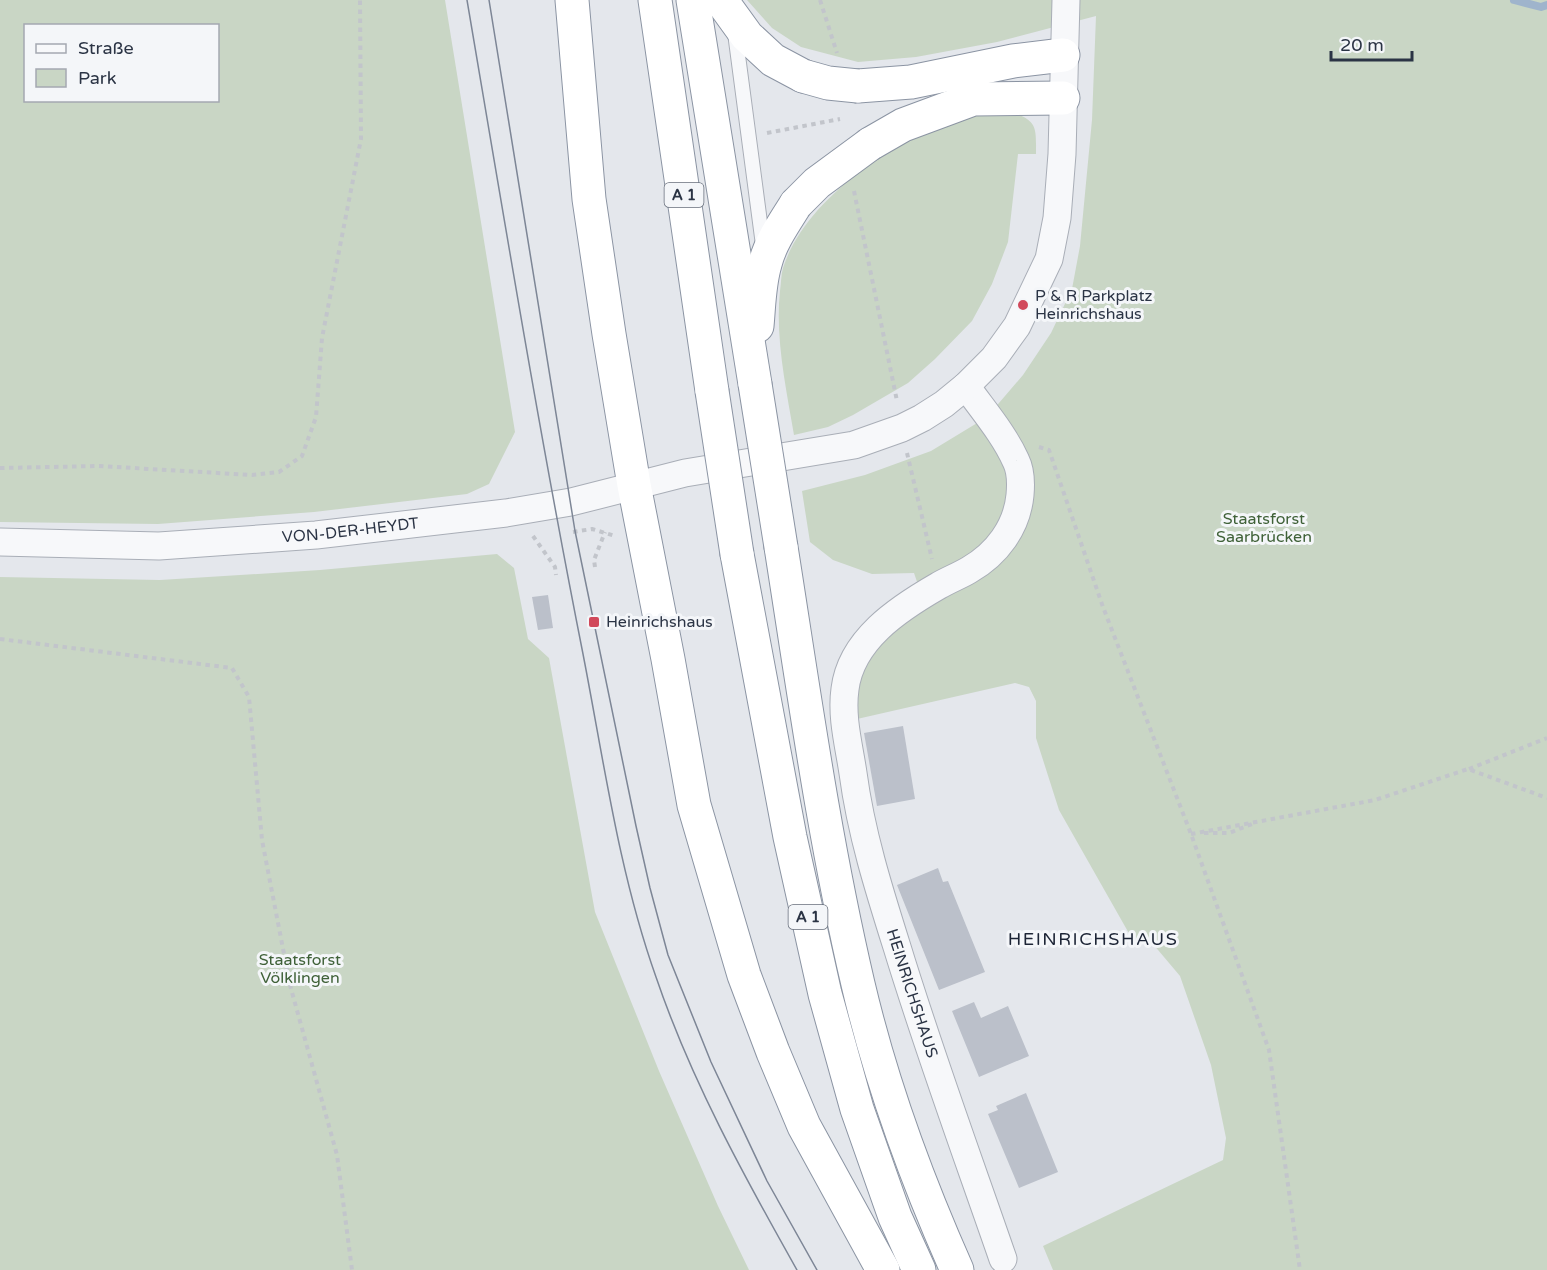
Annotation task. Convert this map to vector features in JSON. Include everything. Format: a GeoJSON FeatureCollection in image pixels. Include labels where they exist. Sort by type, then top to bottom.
{"type":"FeatureCollection","features":[{"type":"Feature","properties":{"kind":"highway"},"geometry":{"type":"LineString","coordinates":[[572,0],[589,199],[634,485],[669,659],[694,805],[744,975],[804,1126],[883,1270]]}},
{"type":"Feature","properties":{"kind":"highway","name":"A 1"},"geometry":{"type":"LineString","coordinates":[[655,0],[737,554],[790,837],[825,994],[857,1109],[896,1217],[919,1270]]}},
{"type":"Feature","properties":{"kind":"highway","name":"A 1"},"geometry":{"type":"LineString","coordinates":[[693,0],[826,836],[858,986],[890,1099],[928,1204],[957,1270]]}},
{"type":"Feature","properties":{"kind":"highway"},"geometry":{"type":"LineString","coordinates":[[726,8],[747,36],[773,60],[828,84],[849,74],[910,82],[1013,61],[1063,55]]}},
{"type":"Feature","properties":{"kind":"highway"},"geometry":{"type":"LineString","coordinates":[[755,384],[759,295],[765,262],[780,230],[796,204],[817,183],[856,136],[903,126],[973,99],[1063,98]]}},
{"type":"Feature","properties":{"kind":"street","name":"VON-DER-HEYDT"},"geometry":{"type":"LineString","coordinates":[[0,542],[159,546],[316,536],[506,513],[571,502],[697,471],[854,445],[902,428],[944,404],[994,358],[1017,326],[1049,259],[1057,218],[1066,0]]}},
{"type":"Feature","properties":{"kind":"street","name":"HEINRICHSHAUS"},"geometry":{"type":"LineString","coordinates":[[966,386],[1017,462],[1021,482],[1019,511],[1010,530],[994,552],[970,569],[906,606],[861,645],[850,666],[844,690],[845,721],[859,813],[877,884],[909,988],[1003,1259]]}},
{"type":"Feature","properties":{"kind":"lane"},"geometry":{"type":"LineString","coordinates":[[726,8],[739,51],[765,262]]}},
{"type":"Feature","properties":{"kind":"path"},"geometry":{"type":"LineString","coordinates":[[0,468],[99,466],[252,475],[279,472],[302,456],[316,417],[322,338],[361,139],[360,0]]}},
{"type":"Feature","properties":{"kind":"path"},"geometry":{"type":"LineString","coordinates":[[820,0],[849,74]]}},
{"type":"Feature","properties":{"kind":"path"},"geometry":{"type":"LineString","coordinates":[[750,136],[840,119],[856,136]]}},
{"type":"Feature","properties":{"kind":"path"},"geometry":{"type":"LineString","coordinates":[[854,190],[910,473],[939,585]]}},
{"type":"Feature","properties":{"kind":"path"},"geometry":{"type":"LineString","coordinates":[[1003,439],[1049,450],[1103,607],[1191,834],[1269,1050],[1300,1270]]}},
{"type":"Feature","properties":{"kind":"path"},"geometry":{"type":"LineString","coordinates":[[568,532],[592,529],[612,536],[619,535]]}},
{"type":"Feature","properties":{"kind":"path"},"geometry":{"type":"LineString","coordinates":[[595,567],[594,560],[605,532]]}},
{"type":"Feature","properties":{"kind":"path"},"geometry":{"type":"LineString","coordinates":[[541,535],[532,536],[555,567],[556,575]]}},
{"type":"Feature","properties":{"kind":"path"},"geometry":{"type":"LineString","coordinates":[[0,639],[232,668],[249,697],[262,840],[290,985],[337,1155],[352,1270]]}},
{"type":"Feature","properties":{"kind":"path"},"geometry":{"type":"LineString","coordinates":[[1191,834],[1229,832],[1267,819],[1376,800],[1468,769],[1547,738]]}},
{"type":"Feature","properties":{"kind":"path"},"geometry":{"type":"LineString","coordinates":[[1468,769],[1547,798]]}},
{"type":"Feature","properties":{"kind":"green space"},"geometry":{"type":"Polygon","coordinates":[[[0,0],[445,0],[515,432],[489,484],[467,494],[314,512],[158,524],[0,522],[0,0]]]}},
{"type":"Feature","properties":{"kind":"green space","name":"Staatsforst Saarbrücken"},"geometry":{"type":"Polygon","coordinates":[[[747,0],[1547,0],[1547,1270],[1053,1270],[1043,1246],[1223,1160],[1226,1138],[1211,1065],[1180,976],[1153,944],[1135,944],[1059,810],[1036,738],[1036,701],[1029,687],[1015,683],[857,719],[855,681],[861,667],[886,638],[926,608],[914,573],[872,574],[833,560],[810,542],[802,491],[865,475],[931,451],[987,417],[1023,375],[1051,333],[1072,289],[1080,246],[1092,120],[1096,16],[997,42],[916,57],[858,62],[801,47],[772,28],[747,0]]]}},
{"type":"Feature","properties":{"kind":"green space"},"geometry":{"type":"Polygon","coordinates":[[[1012,112],[1027,119],[1034,127],[1036,154],[1018,154],[1008,242],[992,284],[972,321],[908,383],[828,427],[794,435],[782,363],[779,309],[782,271],[795,242],[812,217],[833,195],[884,155],[912,139],[966,116],[1012,112]]]}},
{"type":"Feature","properties":{"kind":"green space","name":"Staatsforst Völklingen"},"geometry":{"type":"Polygon","coordinates":[[[497,554],[514,568],[528,639],[549,658],[595,912],[659,1071],[718,1206],[749,1270],[0,1270],[0,577],[160,580],[320,570],[497,554]]]}},
{"type":"Feature","properties":{"kind":"building"},"geometry":{"type":"Polygon","coordinates":[[[548,595],[553,628],[538,630],[532,597],[548,595]]]}},
{"type":"Feature","properties":{"kind":"building"},"geometry":{"type":"Polygon","coordinates":[[[903,726],[915,799],[877,806],[864,733],[903,726]]]}},
{"type":"Feature","properties":{"kind":"building"},"geometry":{"type":"Polygon","coordinates":[[[938,868],[943,882],[948,881],[985,972],[939,990],[897,885],[938,868]]]}},
{"type":"Feature","properties":{"kind":"building"},"geometry":{"type":"Polygon","coordinates":[[[974,1002],[981,1018],[1008,1006],[1029,1056],[979,1077],[952,1011],[974,1002]]]}},
{"type":"Feature","properties":{"kind":"building"},"geometry":{"type":"Polygon","coordinates":[[[1026,1093],[1058,1172],[1019,1188],[988,1114],[998,1110],[996,1106],[1026,1093]]]}},
{"type":"Feature","properties":{"kind":"waterway"},"geometry":{"type":"LineString","coordinates":[[1514,0],[1541,7],[1547,5]]}},
{"type":"Feature","properties":{"kind":"tram line"},"geometry":{"type":"LineString","coordinates":[[467,0],[552,491],[622,858],[632,898],[656,977],[685,1053],[738,1163],[797,1270]]}},
{"type":"Feature","properties":{"kind":"tram line"},"geometry":{"type":"LineString","coordinates":[[489,0],[575,531],[650,888],[668,955],[711,1062],[767,1181],[817,1270]]}},
{"type":"Feature","properties":{"kind":"place","name":"P & R Parkplatz Heinrichshaus"},"geometry":{"type":"Point","coordinates":[1023,305]}},
{"type":"Feature","properties":{"kind":"place","name":"Heinrichshaus"},"geometry":{"type":"Point","coordinates":[594,622]}},
{"type":"Feature","properties":{"kind":"district","name":"HEINRICHSHAUS"},"geometry":{"type":"Point","coordinates":[1093,939]}}]}
